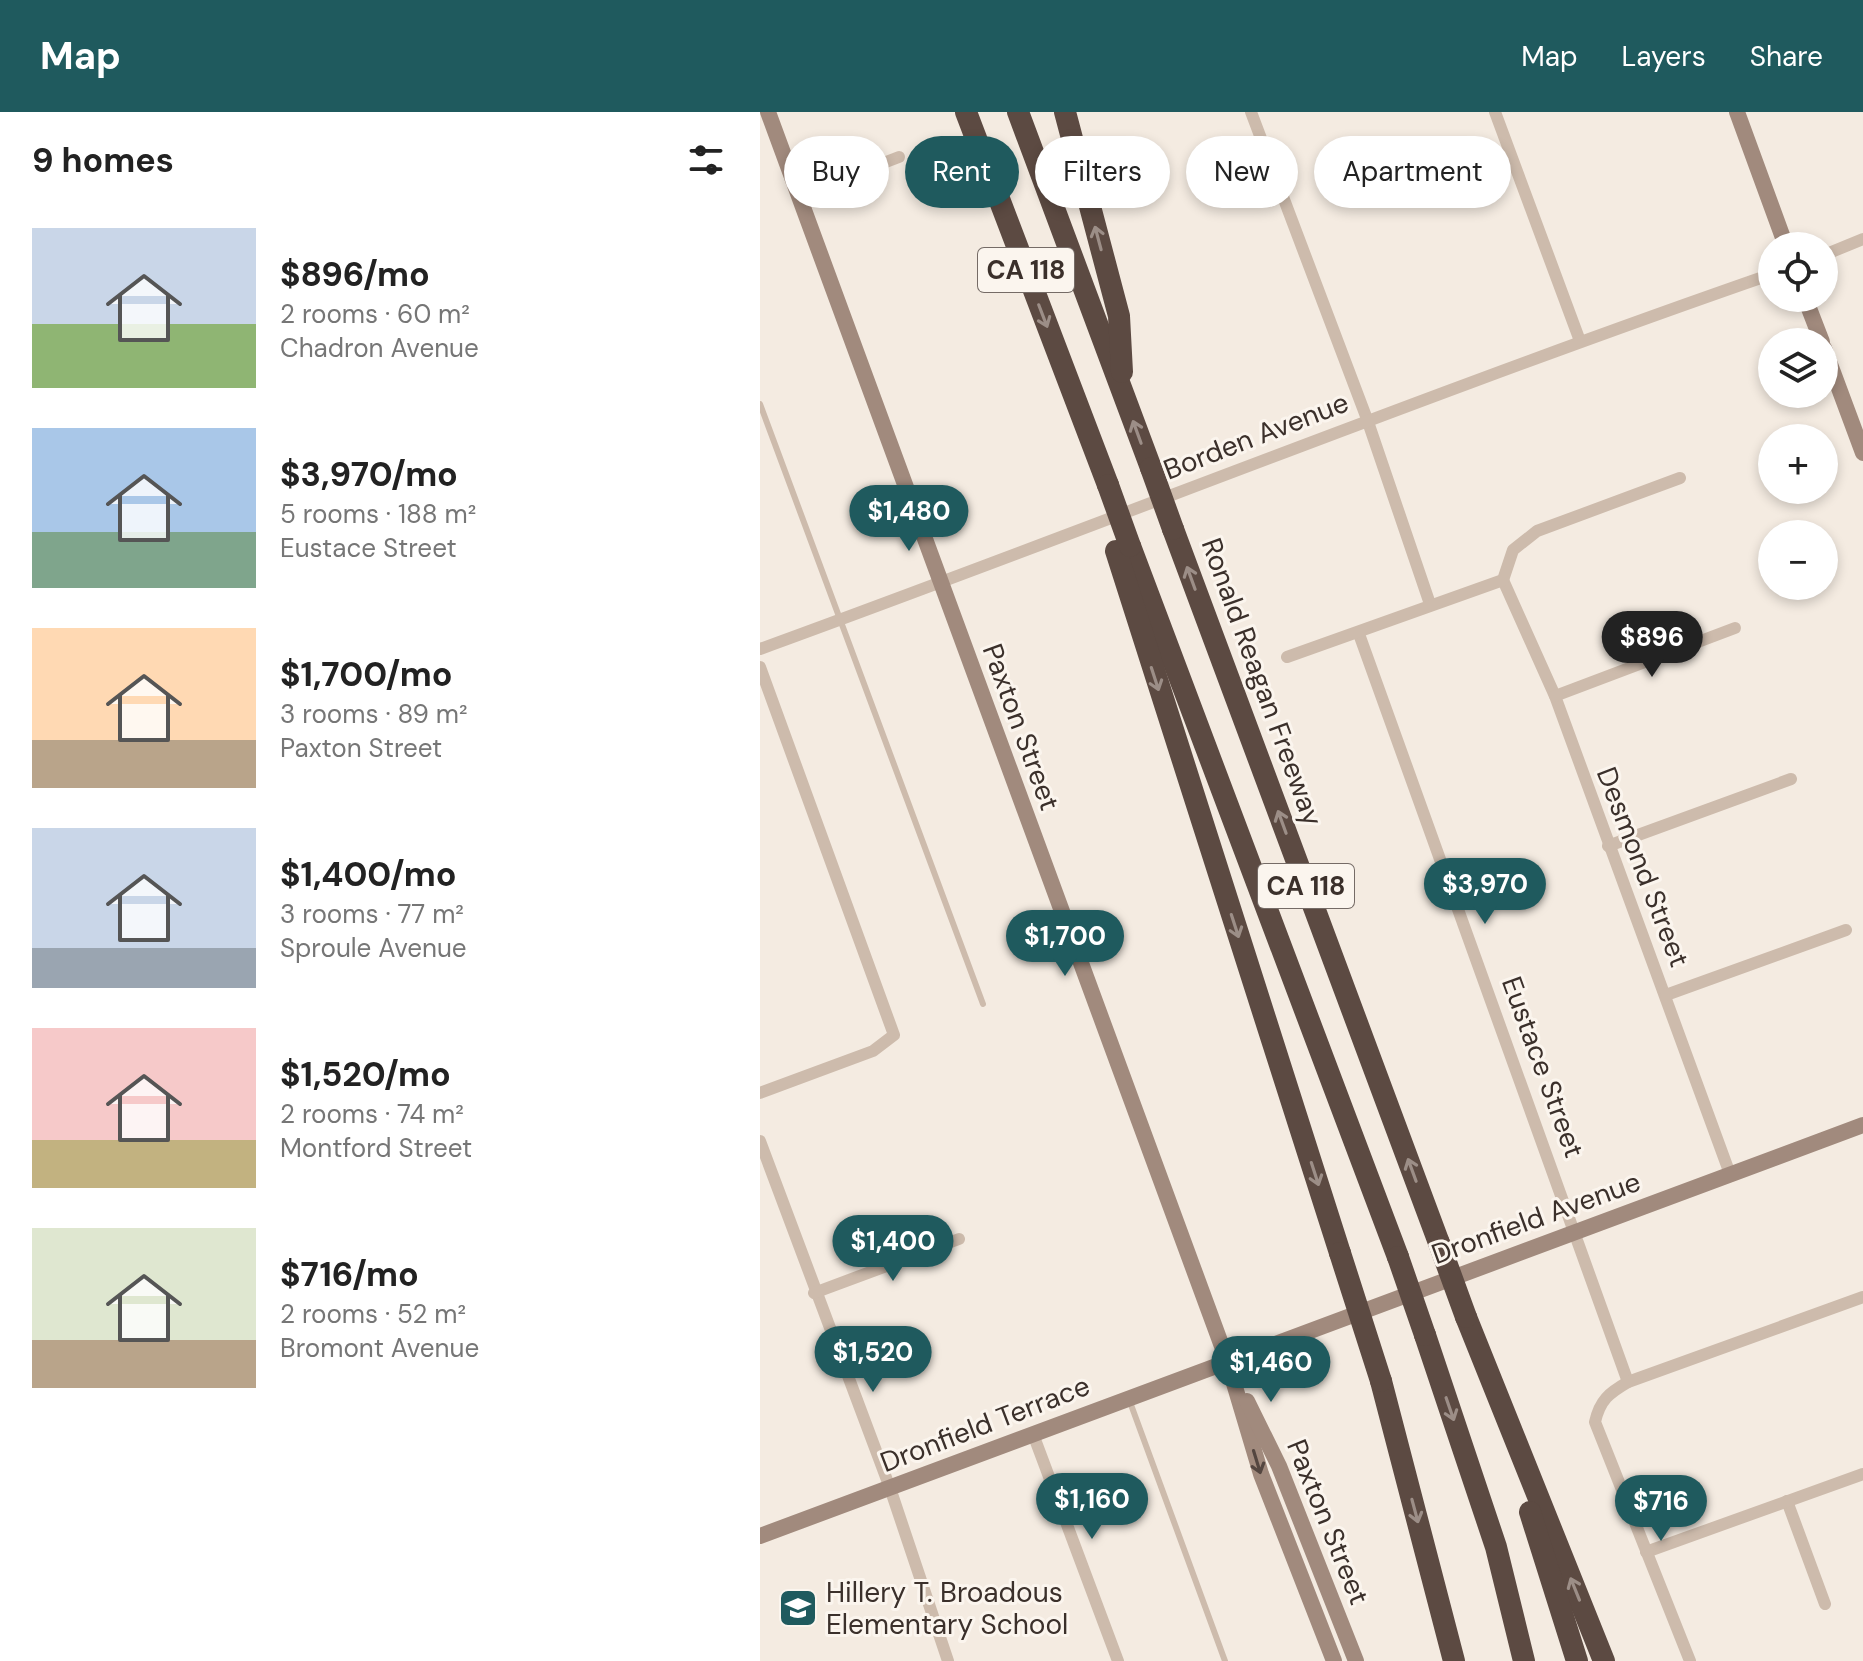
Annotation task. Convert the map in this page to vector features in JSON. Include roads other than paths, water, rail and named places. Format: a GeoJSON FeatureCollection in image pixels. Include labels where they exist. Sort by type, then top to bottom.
{"type":"FeatureCollection","features":[{"type":"Feature","properties":{"kind":"highway","name":"CA 118"},"geometry":{"type":"LineString","coordinates":[[966,112],[1085,427],[1123,548]]}},
{"type":"Feature","properties":{"kind":"highway","name":"Ronald Reagan Freeway"},"geometry":{"type":"LineString","coordinates":[[1018,112],[1466,1317]]}},
{"type":"Feature","properties":{"kind":"highway"},"geometry":{"type":"LineString","coordinates":[[1065,112],[1119,316],[1124,397]]}},
{"type":"Feature","properties":{"kind":"highway"},"geometry":{"type":"LineString","coordinates":[[1123,548],[1381,1381],[1454,1661]]}},
{"type":"Feature","properties":{"kind":"highway"},"geometry":{"type":"LineString","coordinates":[[1123,548],[1398,1257],[1496,1547],[1524,1661]]}},
{"type":"Feature","properties":{"kind":"highway"},"geometry":{"type":"LineString","coordinates":[[1466,1317],[1577,1661]]}},
{"type":"Feature","properties":{"kind":"highway"},"geometry":{"type":"LineString","coordinates":[[1466,1317],[1604,1661]]}},
{"type":"Feature","properties":{"kind":"street","name":"Paxton Street"},"geometry":{"type":"LineString","coordinates":[[768,112],[784,154]]}},
{"type":"Feature","properties":{"kind":"street"},"geometry":{"type":"LineString","coordinates":[[1251,112],[1367,419],[1430,604]]}},
{"type":"Feature","properties":{"kind":"street"},"geometry":{"type":"LineString","coordinates":[[1495,112],[1580,341]]}},
{"type":"Feature","properties":{"kind":"street"},"geometry":{"type":"LineString","coordinates":[[1737,112],[1781,232]]}},
{"type":"Feature","properties":{"kind":"street"},"geometry":{"type":"LineString","coordinates":[[889,161],[899,157]]}},
{"type":"Feature","properties":{"kind":"street","name":"Paxton Street"},"geometry":{"type":"LineString","coordinates":[[805,208],[1227,1360],[1261,1474],[1334,1661]]}},
{"type":"Feature","properties":{"kind":"street"},"geometry":{"type":"LineString","coordinates":[[1838,249],[1863,239]]}},
{"type":"Feature","properties":{"kind":"street","name":"Borden Avenue"},"geometry":{"type":"LineString","coordinates":[[760,649],[941,583],[1367,419],[1758,279]]}},
{"type":"Feature","properties":{"kind":"street"},"geometry":{"type":"LineString","coordinates":[[1838,386],[1863,453]]}},
{"type":"Feature","properties":{"kind":"street"},"geometry":{"type":"LineString","coordinates":[[1287,657],[1359,634],[1430,604],[1503,580],[1513,550],[1537,531],[1680,478]]}},
{"type":"Feature","properties":{"kind":"street","name":"Desmond Street"},"geometry":{"type":"LineString","coordinates":[[1503,580],[1555,696],[1730,1174]]}},
{"type":"Feature","properties":{"kind":"street"},"geometry":{"type":"LineString","coordinates":[[1555,696],[1735,628]]}},
{"type":"Feature","properties":{"kind":"street","name":"Eustace Street"},"geometry":{"type":"LineString","coordinates":[[1359,634],[1628,1382]]}},
{"type":"Feature","properties":{"kind":"street"},"geometry":{"type":"LineString","coordinates":[[760,667],[894,1035],[873,1051],[760,1093]]}},
{"type":"Feature","properties":{"kind":"street"},"geometry":{"type":"LineString","coordinates":[[1608,846],[1791,779]]}},
{"type":"Feature","properties":{"kind":"street"},"geometry":{"type":"LineString","coordinates":[[1666,995],[1846,930]]}},
{"type":"Feature","properties":{"kind":"street","name":"Dronfield Avenue"},"geometry":{"type":"LineString","coordinates":[[1227,1360],[1863,1125]]}},
{"type":"Feature","properties":{"kind":"street"},"geometry":{"type":"LineString","coordinates":[[760,1141],[814,1293],[890,1488],[948,1661]]}},
{"type":"Feature","properties":{"kind":"street"},"geometry":{"type":"LineString","coordinates":[[814,1293],[959,1239]]}},
{"type":"Feature","properties":{"kind":"street"},"geometry":{"type":"LineString","coordinates":[[1690,1661],[1595,1422],[1598,1409],[1606,1394],[1628,1382],[1863,1297]]}},
{"type":"Feature","properties":{"kind":"street","name":"Paxton Street"},"geometry":{"type":"LineString","coordinates":[[1227,1360],[1279,1466],[1356,1661]]}},
{"type":"Feature","properties":{"kind":"street","name":"Dronfield Terrace"},"geometry":{"type":"LineString","coordinates":[[760,1536],[1227,1360]]}},
{"type":"Feature","properties":{"kind":"street"},"geometry":{"type":"LineString","coordinates":[[1033,1434],[1118,1661]]}},
{"type":"Feature","properties":{"kind":"street"},"geometry":{"type":"LineString","coordinates":[[1646,1552],[1863,1474]]}},
{"type":"Feature","properties":{"kind":"street"},"geometry":{"type":"LineString","coordinates":[[1787,1501],[1825,1604]]}},
{"type":"Feature","properties":{"kind":"lane"},"geometry":{"type":"LineString","coordinates":[[760,404],[983,1004]]}},
{"type":"Feature","properties":{"kind":"lane"},"geometry":{"type":"LineString","coordinates":[[1128,1397],[1225,1661]]}},
{"type":"Feature","properties":{"kind":"place","name":"Hillery T. Broadous Elementary School"},"geometry":{"type":"Point","coordinates":[798,1608]}}]}
